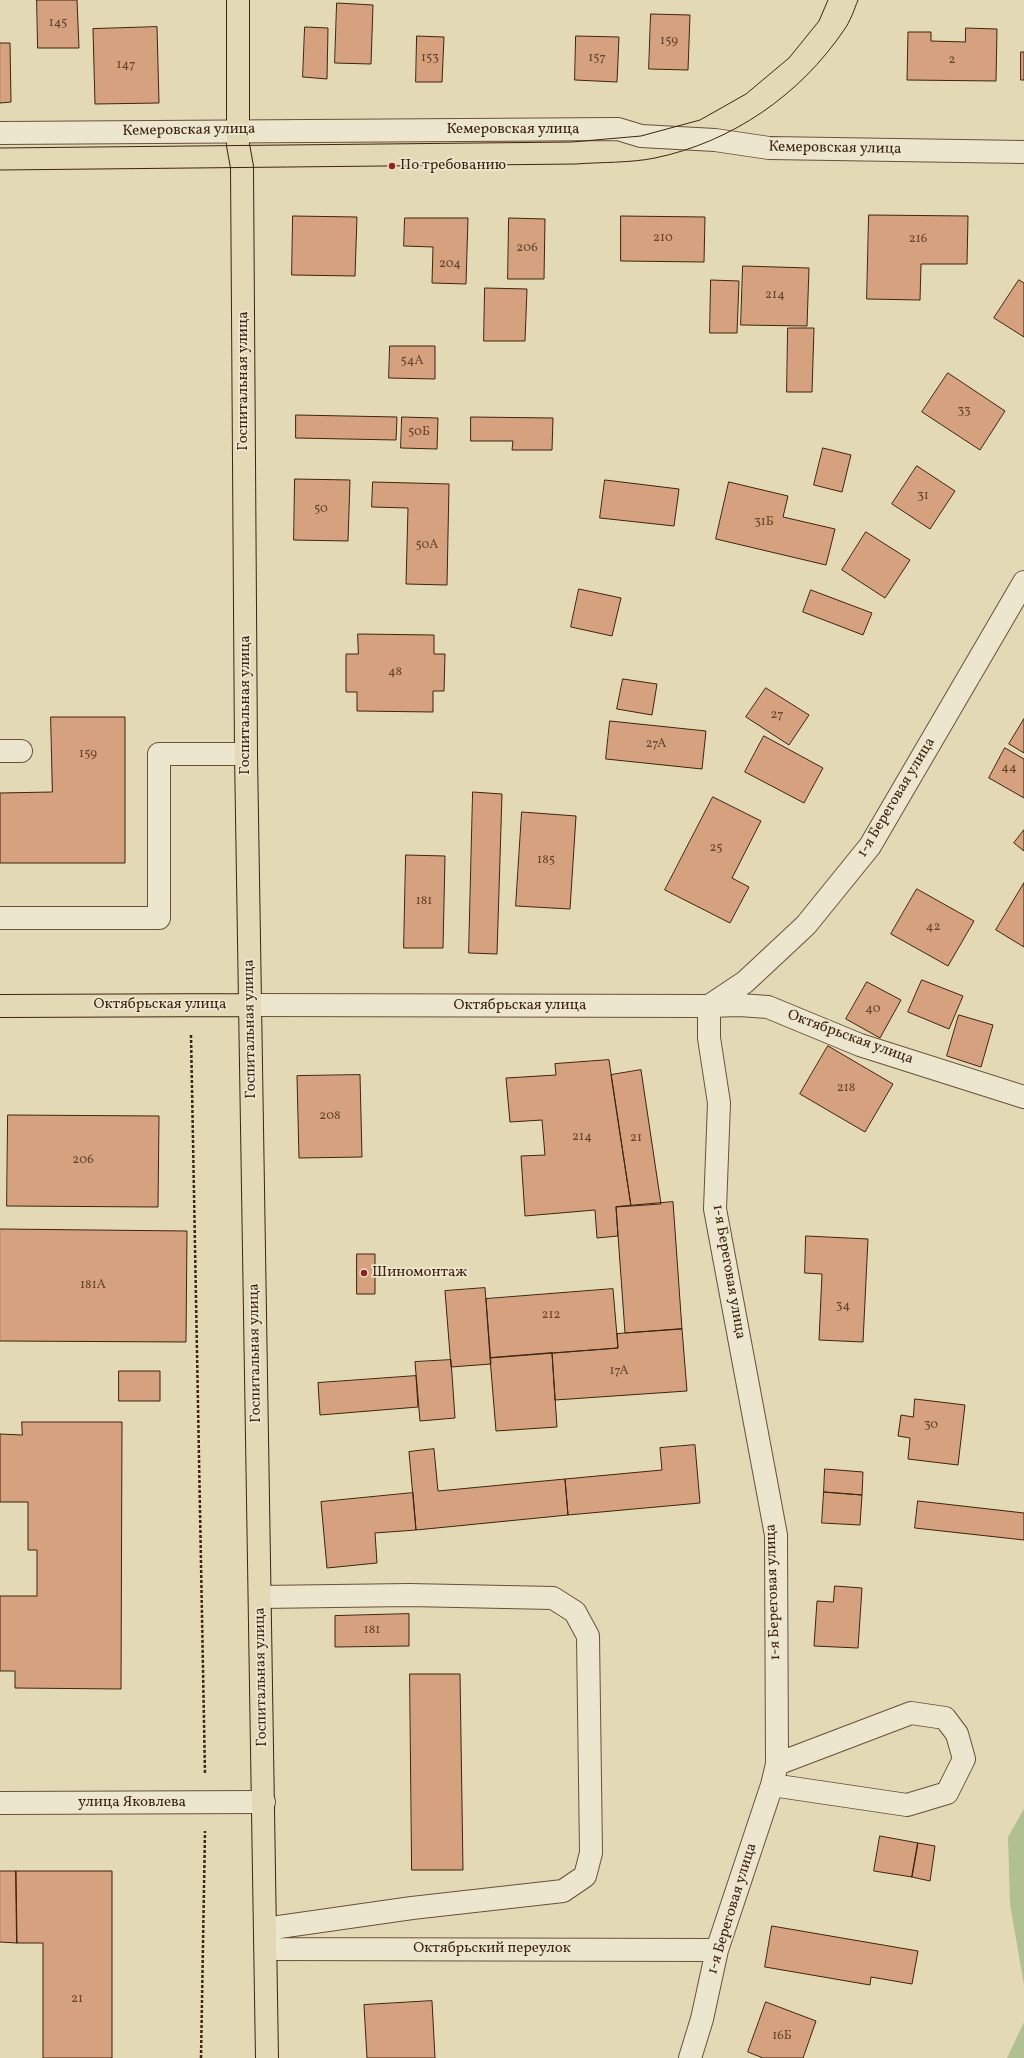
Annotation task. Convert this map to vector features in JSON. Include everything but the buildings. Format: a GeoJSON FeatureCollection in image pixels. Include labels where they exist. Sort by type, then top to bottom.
{"type":"FeatureCollection","features":[{"type":"Feature","properties":{"kind":"main road","name":"Госпитальная улица"},"geometry":{"type":"LineString","coordinates":[[238,0],[238,145],[242,175],[246,754],[267,2058]]}},
{"type":"Feature","properties":{"kind":"main road","name":"Октябрьская улица"},"geometry":{"type":"LineString","coordinates":[[0,1006],[250,1005]]}},
{"type":"Feature","properties":{"kind":"street","name":"Кемеровская улица"},"geometry":{"type":"LineString","coordinates":[[0,133],[618,129],[641,136],[715,140],[769,148],[1024,152]]}},
{"type":"Feature","properties":{"kind":"street","name":"1-я Береговая улица"},"geometry":{"type":"LineString","coordinates":[[690,2058],[702,2019],[717,1950],[774,1774],[776,1534],[715,1209],[720,1103],[708,1038],[709,1006],[746,982],[806,925],[870,846],[1024,582]]}},
{"type":"Feature","properties":{"kind":"street"},"geometry":{"type":"LineString","coordinates":[[0,918],[159,918],[159,754],[246,754]]}},
{"type":"Feature","properties":{"kind":"street","name":"Октябрьская улица"},"geometry":{"type":"LineString","coordinates":[[250,1005],[739,1005],[768,1007],[860,1044],[1024,1097]]}},
{"type":"Feature","properties":{"kind":"street"},"geometry":{"type":"LineString","coordinates":[[260,1597],[409,1596],[553,1598],[575,1612],[588,1636],[591,1853],[585,1876],[563,1891],[412,1908],[266,1939]]}},
{"type":"Feature","properties":{"kind":"street"},"geometry":{"type":"LineString","coordinates":[[911,1713],[945,1718],[957,1734],[964,1759],[947,1793],[907,1805],[774,1774],[911,1713]]}},
{"type":"Feature","properties":{"kind":"street","name":"улица Яковлева"},"geometry":{"type":"LineString","coordinates":[[0,1803],[264,1802]]}},
{"type":"Feature","properties":{"kind":"street","name":"Октябрьский переулок"},"geometry":{"type":"LineString","coordinates":[[266,1939],[717,1950]]}},
{"type":"Feature","properties":{"kind":"path"},"geometry":{"type":"LineString","coordinates":[[190,1005],[206,1802],[201,2058]]}},
{"type":"Feature","properties":{"kind":"green space"},"geometry":{"type":"Polygon","coordinates":[[[1024,1809],[1024,1985],[1010,1904],[1008,1837],[1024,1809]]]}},
{"type":"Feature","properties":{"kind":"green space"},"geometry":{"type":"Polygon","coordinates":[[[1024,2022],[1024,2058],[1007,2058],[1024,2022]]]}},
{"type":"Feature","properties":{"kind":"tram line"},"geometry":{"type":"LineString","coordinates":[[0,148],[572,142],[641,136],[700,120],[746,94],[789,58],[819,21],[828,0]]}},
{"type":"Feature","properties":{"kind":"tram line"},"geometry":{"type":"LineString","coordinates":[[0,170],[576,164],[645,160],[683,151],[737,128],[785,95],[807,75],[826,54],[846,27],[858,0]]}},
{"type":"Feature","properties":{"kind":"place","name":"По требованию"},"geometry":{"type":"Point","coordinates":[392,166]}},
{"type":"Feature","properties":{"kind":"place","name":"Шиномонтаж"},"geometry":{"type":"Point","coordinates":[364,1273]}}]}
